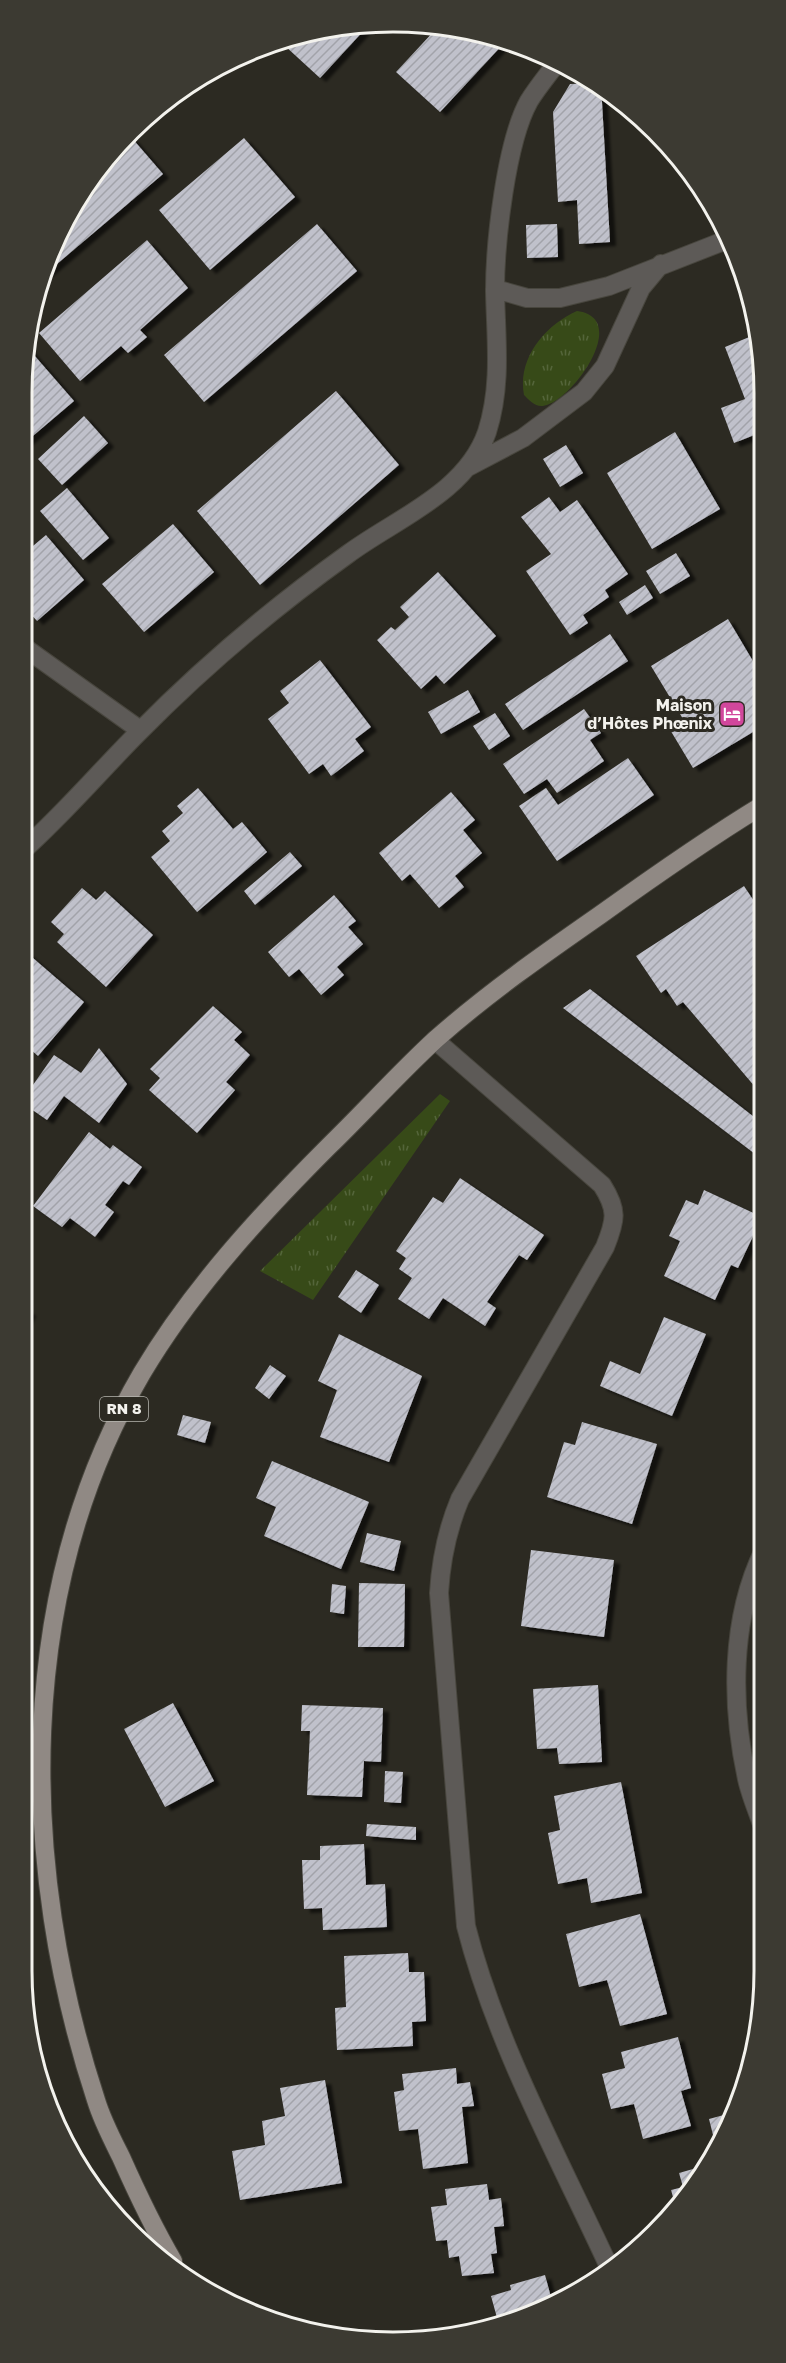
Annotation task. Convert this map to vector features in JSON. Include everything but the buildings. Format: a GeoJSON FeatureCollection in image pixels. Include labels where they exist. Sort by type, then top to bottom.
{"type":"FeatureCollection","features":[{"type":"Feature","properties":{"kind":"main road","name":"RN 8"},"geometry":{"type":"LineString","coordinates":[[168,2253],[152,2226],[97,2105],[63,1987],[51,1916],[42,1836],[41,1756],[47,1666],[61,1587],[85,1502],[111,1434],[142,1373],[235,1245],[291,1184],[435,1040],[511,977],[754,811]]}},
{"type":"Feature","properties":{"kind":"street"},"geometry":{"type":"LineString","coordinates":[[467,468],[486,434],[495,399],[499,350],[495,289],[500,224],[510,158],[528,103],[553,69]]}},
{"type":"Feature","properties":{"kind":"street"},"geometry":{"type":"LineString","coordinates":[[495,289],[527,298],[560,298],[609,286],[721,242]]}},
{"type":"Feature","properties":{"kind":"street"},"geometry":{"type":"LineString","coordinates":[[32,841],[140,730],[224,652],[293,595],[350,552],[434,497],[467,468],[523,438],[584,392],[605,366],[640,288],[661,264]]}},
{"type":"Feature","properties":{"kind":"street"},"geometry":{"type":"LineString","coordinates":[[32,653],[140,730]]}},
{"type":"Feature","properties":{"kind":"street"},"geometry":{"type":"LineString","coordinates":[[435,1040],[602,1185],[613,1203],[614,1224],[605,1247],[460,1499],[449,1526],[441,1560],[439,1593],[465,1916],[476,1964],[497,2023],[607,2262]]}},
{"type":"Feature","properties":{"kind":"street"},"geometry":{"type":"LineString","coordinates":[[754,1575],[745,1597],[738,1649],[737,1695],[748,1781],[754,1799]]}},
{"type":"Feature","properties":{"kind":"green space"},"geometry":{"type":"Polygon","coordinates":[[[577,311],[592,317],[599,328],[598,343],[591,360],[568,391],[555,401],[543,406],[532,403],[524,395],[523,382],[529,356],[544,334],[565,317],[577,311]]]}},
{"type":"Feature","properties":{"kind":"green space"},"geometry":{"type":"Polygon","coordinates":[[[440,1094],[450,1101],[313,1300],[260,1271],[440,1094]]]}},
{"type":"Feature","properties":{"kind":"place","name":"Maison d’Hôtes Phœnix"},"geometry":{"type":"Point","coordinates":[732,714]}}]}
